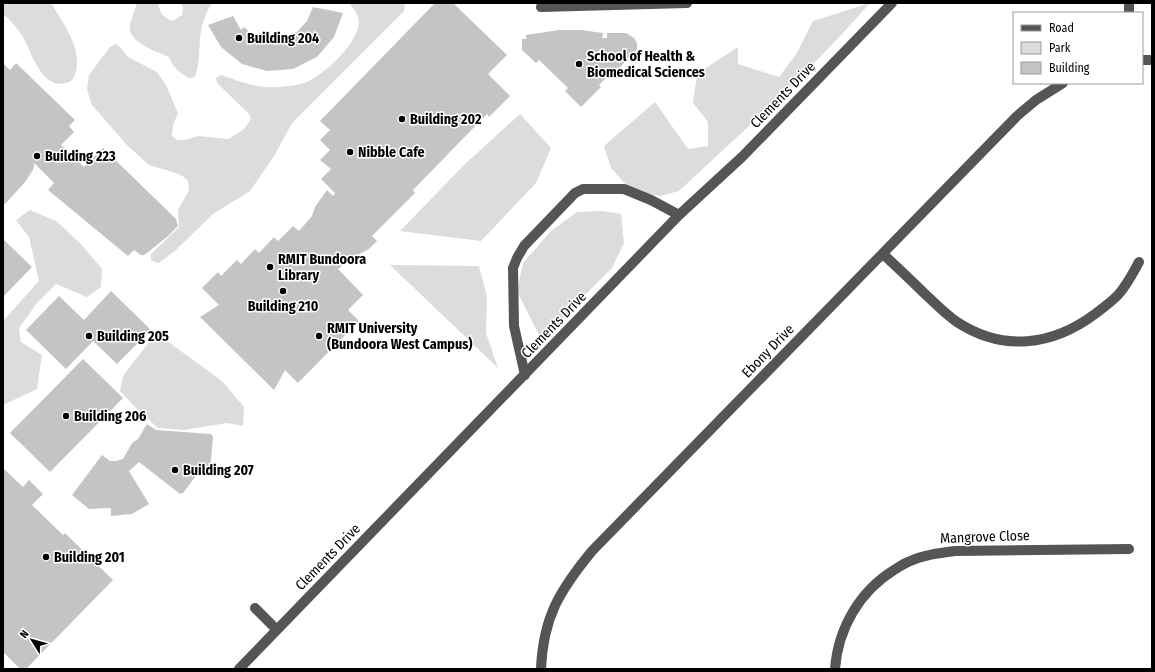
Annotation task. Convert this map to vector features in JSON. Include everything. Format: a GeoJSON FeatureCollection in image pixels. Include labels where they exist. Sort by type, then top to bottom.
{"type":"FeatureCollection","features":[{"type":"Feature","properties":{"kind":"street"},"geometry":{"type":"LineString","coordinates":[[541,7],[686,3]]}},
{"type":"Feature","properties":{"kind":"street","name":"Clements Drive"},"geometry":{"type":"LineString","coordinates":[[239,669],[679,215],[743,156],[892,3]]}},
{"type":"Feature","properties":{"kind":"street","name":"Ebony Drive"},"geometry":{"type":"LineString","coordinates":[[541,669],[544,636],[551,611],[562,591],[592,551],[1017,116],[1061,84]]}},
{"type":"Feature","properties":{"kind":"street"},"geometry":{"type":"LineString","coordinates":[[525,375],[514,326],[513,268],[524,246],[538,230],[575,192],[583,189],[624,189],[651,200],[679,215]]}},
{"type":"Feature","properties":{"kind":"street"},"geometry":{"type":"LineString","coordinates":[[883,254],[938,307],[956,322],[992,339],[1009,342],[1022,342],[1052,337],[1076,326],[1118,295],[1130,280],[1139,262]]}},
{"type":"Feature","properties":{"kind":"street","name":"Mangrove Close"},"geometry":{"type":"LineString","coordinates":[[835,669],[840,643],[846,625],[856,607],[870,589],[882,577],[906,562],[932,554],[955,551],[1129,549]]}},
{"type":"Feature","properties":{"kind":"street"},"geometry":{"type":"LineString","coordinates":[[255,608],[277,630]]}},
{"type":"Feature","properties":{"kind":"green space"},"geometry":{"type":"Polygon","coordinates":[[[3,3],[51,3],[68,31],[74,46],[77,66],[72,80],[57,84],[50,81],[44,75],[38,68],[23,37],[14,24],[3,14],[3,3]]]}},
{"type":"Feature","properties":{"kind":"green space"},"geometry":{"type":"Polygon","coordinates":[[[137,3],[158,3],[162,15],[173,21],[182,15],[183,7],[180,3],[212,3],[202,26],[198,64],[195,77],[189,78],[182,74],[174,67],[169,57],[150,49],[133,36],[130,31],[130,24],[137,3]]]}},
{"type":"Feature","properties":{"kind":"green space"},"geometry":{"type":"Polygon","coordinates":[[[349,3],[403,3],[405,5],[404,11],[292,123],[274,156],[250,191],[213,214],[177,249],[159,263],[154,262],[151,259],[151,254],[179,227],[178,210],[189,190],[188,181],[176,173],[149,165],[127,145],[92,105],[87,90],[89,75],[110,47],[115,44],[120,47],[128,57],[157,72],[166,85],[178,113],[173,125],[172,136],[177,140],[185,140],[198,136],[229,139],[244,129],[251,119],[249,114],[217,83],[216,78],[221,75],[263,87],[298,85],[312,79],[337,60],[351,43],[355,35],[359,20],[349,3]]]}},
{"type":"Feature","properties":{"kind":"green space"},"geometry":{"type":"Polygon","coordinates":[[[870,3],[801,76],[679,191],[660,196],[632,191],[611,168],[604,146],[655,102],[688,149],[708,146],[708,122],[693,103],[697,74],[738,47],[738,64],[779,77],[797,53],[813,21],[870,3]]]}},
{"type":"Feature","properties":{"kind":"green space"},"geometry":{"type":"Polygon","coordinates":[[[520,114],[551,148],[536,183],[481,241],[400,231],[465,164],[520,114]]]}},
{"type":"Feature","properties":{"kind":"green space"},"geometry":{"type":"Polygon","coordinates":[[[30,210],[56,221],[80,243],[102,269],[101,287],[87,297],[56,284],[37,303],[19,328],[21,342],[42,355],[37,389],[3,405],[3,321],[39,281],[29,237],[16,220],[30,210]]]}},
{"type":"Feature","properties":{"kind":"green space"},"geometry":{"type":"Polygon","coordinates":[[[602,211],[621,214],[624,243],[612,268],[541,339],[517,291],[523,263],[551,231],[577,212],[602,211]]]}},
{"type":"Feature","properties":{"kind":"green space"},"geometry":{"type":"Polygon","coordinates":[[[390,265],[479,266],[487,297],[486,333],[498,368],[390,265]]]}},
{"type":"Feature","properties":{"kind":"green space"},"geometry":{"type":"Polygon","coordinates":[[[156,333],[222,381],[244,407],[243,426],[227,423],[184,430],[158,428],[120,391],[123,376],[156,333]]]}},
{"type":"Feature","properties":{"kind":"building"},"geometry":{"type":"Polygon","coordinates":[[[435,3],[453,3],[507,55],[488,74],[510,96],[489,117],[487,114],[413,190],[415,193],[372,236],[377,241],[369,249],[350,259],[338,269],[363,295],[348,310],[359,321],[298,383],[285,370],[274,390],[200,317],[219,305],[202,288],[218,272],[221,276],[237,260],[241,264],[255,249],[259,253],[274,237],[278,241],[293,226],[299,231],[312,216],[315,207],[327,190],[333,196],[335,193],[321,179],[331,169],[320,160],[330,150],[320,140],[330,130],[320,121],[435,3]]]}},
{"type":"Feature","properties":{"kind":"building","name":"Building 204"},"geometry":{"type":"Polygon","coordinates":[[[313,7],[343,13],[334,37],[317,57],[293,69],[267,71],[242,64],[221,47],[208,25],[233,16],[241,30],[244,27],[254,36],[270,41],[284,39],[297,32],[307,21],[313,7]]]}},
{"type":"Feature","properties":{"kind":"building"},"geometry":{"type":"Polygon","coordinates":[[[559,30],[581,30],[603,33],[602,38],[607,38],[607,33],[626,33],[634,38],[637,43],[637,49],[619,68],[617,67],[599,85],[601,87],[581,107],[565,91],[568,88],[539,60],[536,63],[522,50],[522,39],[526,39],[526,35],[559,30]]]}},
{"type":"Feature","properties":{"kind":"building","name":"Building 223"},"geometry":{"type":"Polygon","coordinates":[[[16,63],[75,120],[69,126],[74,132],[61,145],[84,167],[103,148],[176,219],[178,226],[147,253],[141,255],[134,250],[128,256],[48,190],[54,183],[34,163],[34,168],[26,181],[5,204],[3,202],[3,65],[4,64],[10,70],[16,63]]]}},
{"type":"Feature","properties":{"kind":"building"},"geometry":{"type":"Polygon","coordinates":[[[3,239],[32,267],[3,297],[3,239]]]}},
{"type":"Feature","properties":{"kind":"building","name":"Building 205"},"geometry":{"type":"Polygon","coordinates":[[[111,291],[151,330],[117,364],[93,341],[66,369],[26,330],[59,296],[84,320],[111,291]]]}},
{"type":"Feature","properties":{"kind":"building","name":"Building 206"},"geometry":{"type":"Polygon","coordinates":[[[83,359],[123,398],[50,472],[10,433],[83,359]]]}},
{"type":"Feature","properties":{"kind":"building","name":"Building 207"},"geometry":{"type":"Polygon","coordinates":[[[147,424],[156,430],[211,434],[213,437],[210,470],[207,474],[201,469],[183,493],[180,494],[139,462],[129,471],[149,504],[132,514],[111,516],[111,508],[89,509],[72,495],[102,455],[110,461],[123,459],[132,443],[138,439],[147,424]]]}},
{"type":"Feature","properties":{"kind":"building","name":"Building 201"},"geometry":{"type":"Polygon","coordinates":[[[3,468],[23,487],[29,480],[43,494],[32,505],[63,535],[65,533],[113,580],[26,669],[20,669],[3,652],[3,468]]]}},
{"type":"Feature","properties":{"kind":"place","name":"Building 204"},"geometry":{"type":"Point","coordinates":[239,38]}},
{"type":"Feature","properties":{"kind":"place","name":"School of Health & Biomedical Sciences"},"geometry":{"type":"Point","coordinates":[579,64]}},
{"type":"Feature","properties":{"kind":"place","name":"Building 202"},"geometry":{"type":"Point","coordinates":[402,119]}},
{"type":"Feature","properties":{"kind":"place","name":"Nibble Cafe"},"geometry":{"type":"Point","coordinates":[350,152]}},
{"type":"Feature","properties":{"kind":"place","name":"Building 223"},"geometry":{"type":"Point","coordinates":[37,156]}},
{"type":"Feature","properties":{"kind":"place","name":"RMIT Bundoora Library"},"geometry":{"type":"Point","coordinates":[270,267]}},
{"type":"Feature","properties":{"kind":"place","name":"Building 210"},"geometry":{"type":"Point","coordinates":[283,291]}},
{"type":"Feature","properties":{"kind":"place","name":"Building 205"},"geometry":{"type":"Point","coordinates":[89,336]}},
{"type":"Feature","properties":{"kind":"place","name":"RMIT University (Bundoora West Campus)"},"geometry":{"type":"Point","coordinates":[319,336]}},
{"type":"Feature","properties":{"kind":"place","name":"Building 206"},"geometry":{"type":"Point","coordinates":[66,416]}},
{"type":"Feature","properties":{"kind":"place","name":"Building 207"},"geometry":{"type":"Point","coordinates":[175,470]}},
{"type":"Feature","properties":{"kind":"place","name":"Building 201"},"geometry":{"type":"Point","coordinates":[46,557]}}]}
